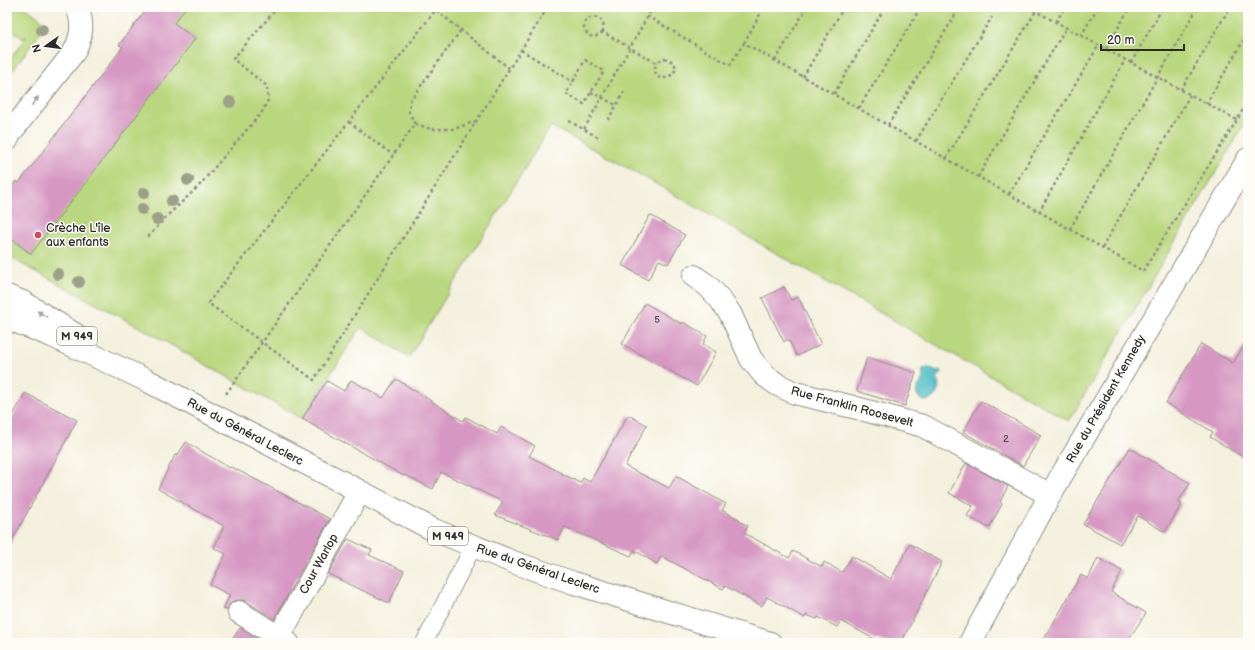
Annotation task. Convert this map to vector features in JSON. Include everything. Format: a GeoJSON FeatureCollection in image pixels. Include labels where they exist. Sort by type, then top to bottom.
{"type":"FeatureCollection","features":[{"type":"Feature","properties":{"kind":"street"},"geometry":{"type":"LineString","coordinates":[[8,134],[74,52],[80,39],[81,27],[77,7]]}},
{"type":"Feature","properties":{"kind":"street","name":"Rue du Président Kennedy"},"geometry":{"type":"LineString","coordinates":[[970,643],[1050,495],[1248,159]]}},
{"type":"Feature","properties":{"kind":"street","name":"Rue Franklin Roosevelt"},"geometry":{"type":"LineString","coordinates":[[694,276],[708,286],[719,298],[730,313],[751,358],[764,375],[778,385],[795,393],[923,426],[1050,495]]}},
{"type":"Feature","properties":{"kind":"street","name":"Rue du Général Leclerc"},"geometry":{"type":"LineString","coordinates":[[7,296],[23,302],[42,313],[146,380]]}},
{"type":"Feature","properties":{"kind":"street","name":"Rue du Général Leclerc"},"geometry":{"type":"LineString","coordinates":[[7,318],[52,336],[146,380],[359,492],[434,530],[473,547],[574,582],[770,643]]}},
{"type":"Feature","properties":{"kind":"street","name":"Cour Warlop"},"geometry":{"type":"LineString","coordinates":[[239,612],[283,640],[359,492]]}},
{"type":"Feature","properties":{"kind":"lane"},"geometry":{"type":"LineString","coordinates":[[424,643],[473,547]]}},
{"type":"Feature","properties":{"kind":"path"},"geometry":{"type":"LineString","coordinates":[[148,237],[198,186],[262,112],[268,100],[268,86],[233,59],[278,7]]}},
{"type":"Feature","properties":{"kind":"path"},"geometry":{"type":"LineString","coordinates":[[432,7],[437,8],[461,30],[509,68]]}},
{"type":"Feature","properties":{"kind":"path"},"geometry":{"type":"LineString","coordinates":[[437,8],[208,303],[314,380],[548,7]]}},
{"type":"Feature","properties":{"kind":"path"},"geometry":{"type":"LineString","coordinates":[[584,129],[653,7]]}},
{"type":"Feature","properties":{"kind":"path"},"geometry":{"type":"LineString","coordinates":[[647,16],[730,65],[764,7]]}},
{"type":"Feature","properties":{"kind":"path"},"geometry":{"type":"LineString","coordinates":[[775,61],[807,7]]}},
{"type":"Feature","properties":{"kind":"path"},"geometry":{"type":"LineString","coordinates":[[803,77],[844,7]]}},
{"type":"Feature","properties":{"kind":"path"},"geometry":{"type":"LineString","coordinates":[[834,94],[885,7]]}},
{"type":"Feature","properties":{"kind":"path"},"geometry":{"type":"LineString","coordinates":[[859,108],[922,7]]}},
{"type":"Feature","properties":{"kind":"path"},"geometry":{"type":"LineString","coordinates":[[888,125],[960,7]]}},
{"type":"Feature","properties":{"kind":"path"},"geometry":{"type":"LineString","coordinates":[[1030,7],[1237,120]]}},
{"type":"Feature","properties":{"kind":"path"},"geometry":{"type":"LineString","coordinates":[[1056,22],[1065,7]]}},
{"type":"Feature","properties":{"kind":"path"},"geometry":{"type":"LineString","coordinates":[[1082,36],[1098,7]]}},
{"type":"Feature","properties":{"kind":"path"},"geometry":{"type":"LineString","coordinates":[[1106,49],[1130,7]]}},
{"type":"Feature","properties":{"kind":"path"},"geometry":{"type":"LineString","coordinates":[[1131,63],[1163,7]]}},
{"type":"Feature","properties":{"kind":"path"},"geometry":{"type":"LineString","coordinates":[[1070,229],[1198,7]]}},
{"type":"Feature","properties":{"kind":"path"},"geometry":{"type":"LineString","coordinates":[[1181,90],[1230,7]]}},
{"type":"Feature","properties":{"kind":"path"},"geometry":{"type":"LineString","coordinates":[[946,158],[1036,11]]}},
{"type":"Feature","properties":{"kind":"path"},"geometry":{"type":"LineString","coordinates":[[593,17],[600,18],[603,22],[603,32],[595,37],[589,36],[584,31],[584,24],[587,20],[593,17]]}},
{"type":"Feature","properties":{"kind":"path"},"geometry":{"type":"LineString","coordinates":[[916,141],[992,17]]}},
{"type":"Feature","properties":{"kind":"path"},"geometry":{"type":"LineString","coordinates":[[978,177],[1066,28]]}},
{"type":"Feature","properties":{"kind":"path"},"geometry":{"type":"LineString","coordinates":[[461,30],[410,101],[409,112],[415,124],[431,129],[454,129],[476,122]]}},
{"type":"Feature","properties":{"kind":"path"},"geometry":{"type":"LineString","coordinates":[[603,32],[656,63]]}},
{"type":"Feature","properties":{"kind":"path"},"geometry":{"type":"LineString","coordinates":[[1206,104],[1248,33]]}},
{"type":"Feature","properties":{"kind":"path"},"geometry":{"type":"LineString","coordinates":[[744,43],[1143,271],[1248,101]]}},
{"type":"Feature","properties":{"kind":"path"},"geometry":{"type":"LineString","coordinates":[[1009,194],[1099,45]]}},
{"type":"Feature","properties":{"kind":"path"},"geometry":{"type":"LineString","coordinates":[[521,50],[573,82]]}},
{"type":"Feature","properties":{"kind":"path"},"geometry":{"type":"LineString","coordinates":[[664,58],[671,60],[675,65],[675,72],[672,76],[666,78],[660,77],[656,73],[656,63],[664,58]]}},
{"type":"Feature","properties":{"kind":"path"},"geometry":{"type":"LineString","coordinates":[[585,60],[604,70],[584,104],[566,94],[573,82],[585,60]]}},
{"type":"Feature","properties":{"kind":"path"},"geometry":{"type":"LineString","coordinates":[[1039,212],[1125,60]]}},
{"type":"Feature","properties":{"kind":"path"},"geometry":{"type":"LineString","coordinates":[[591,92],[616,105]]}},
{"type":"Feature","properties":{"kind":"path"},"geometry":{"type":"LineString","coordinates":[[608,120],[624,92]]}},
{"type":"Feature","properties":{"kind":"path"},"geometry":{"type":"LineString","coordinates":[[1102,248],[1190,95]]}},
{"type":"Feature","properties":{"kind":"path"},"geometry":{"type":"LineString","coordinates":[[569,121],[598,137]]}},
{"type":"Feature","properties":{"kind":"path"},"geometry":{"type":"LineString","coordinates":[[348,122],[393,155]]}},
{"type":"Feature","properties":{"kind":"path"},"geometry":{"type":"LineString","coordinates":[[212,414],[415,124]]}},
{"type":"Feature","properties":{"kind":"green space"},"geometry":{"type":"Polygon","coordinates":[[[7,7],[25,7],[47,24],[7,78],[7,63],[26,37],[25,36],[23,39],[7,26],[7,7]]]}},
{"type":"Feature","properties":{"kind":"green space"},"geometry":{"type":"Polygon","coordinates":[[[186,7],[1248,7],[1248,118],[1069,421],[635,172],[551,126],[409,357],[361,327],[302,419],[150,333],[7,256],[7,236],[33,256],[34,255],[32,253],[42,239],[193,40],[197,40],[174,23],[186,7]]]}},
{"type":"Feature","properties":{"kind":"water"},"geometry":{"type":"Polygon","coordinates":[[[931,368],[936,372],[941,370],[941,374],[937,376],[939,384],[935,396],[924,401],[917,395],[917,389],[923,379],[923,370],[931,368]]]}},
{"type":"Feature","properties":{"kind":"building"},"geometry":{"type":"Polygon","coordinates":[[[148,7],[186,7],[174,23],[195,39],[31,254],[7,236],[7,193],[16,181],[19,183],[123,47],[119,45],[148,7]]]}},
{"type":"Feature","properties":{"kind":"building"},"geometry":{"type":"Polygon","coordinates":[[[650,215],[685,235],[668,264],[659,260],[648,280],[622,265],[650,215]]]}},
{"type":"Feature","properties":{"kind":"building"},"geometry":{"type":"Polygon","coordinates":[[[784,287],[791,300],[798,297],[821,344],[797,356],[788,339],[784,342],[762,298],[784,287]]]}},
{"type":"Feature","properties":{"kind":"building"},"geometry":{"type":"Polygon","coordinates":[[[645,303],[707,336],[703,344],[716,352],[697,386],[622,344],[645,303]]]}},
{"type":"Feature","properties":{"kind":"building"},"geometry":{"type":"Polygon","coordinates":[[[1248,339],[1248,460],[1210,437],[1213,432],[1166,403],[1201,344],[1233,363],[1248,339]]]}},
{"type":"Feature","properties":{"kind":"building"},"geometry":{"type":"Polygon","coordinates":[[[867,357],[916,373],[905,406],[857,391],[867,357]]]}},
{"type":"Feature","properties":{"kind":"building"},"geometry":{"type":"Polygon","coordinates":[[[396,379],[463,421],[466,417],[497,434],[501,427],[535,446],[529,456],[580,483],[583,478],[590,482],[628,415],[647,425],[625,466],[669,488],[676,476],[726,504],[722,510],[748,526],[744,533],[789,558],[793,551],[822,567],[824,562],[842,572],[852,556],[891,579],[910,544],[942,562],[901,643],[889,643],[874,639],[841,621],[837,627],[818,617],[817,619],[806,615],[805,618],[767,597],[762,606],[725,586],[723,589],[661,556],[657,564],[634,550],[631,556],[565,527],[558,540],[495,515],[503,502],[441,472],[433,489],[405,475],[404,476],[302,419],[327,381],[344,391],[351,380],[383,398],[396,379]]]}},
{"type":"Feature","properties":{"kind":"building"},"geometry":{"type":"Polygon","coordinates":[[[25,393],[77,420],[7,550],[7,427],[25,393]]]}},
{"type":"Feature","properties":{"kind":"building"},"geometry":{"type":"Polygon","coordinates":[[[981,401],[1041,435],[1023,466],[963,432],[981,401]]]}},
{"type":"Feature","properties":{"kind":"building"},"geometry":{"type":"Polygon","coordinates":[[[186,442],[230,468],[231,467],[245,474],[330,519],[274,619],[246,601],[233,601],[227,610],[223,609],[230,595],[210,585],[226,554],[214,548],[224,526],[158,489],[175,455],[177,456],[186,442]]]}},
{"type":"Feature","properties":{"kind":"building"},"geometry":{"type":"Polygon","coordinates":[[[1130,448],[1190,483],[1178,502],[1182,504],[1165,532],[1138,516],[1120,544],[1083,524],[1130,448]]]}},
{"type":"Feature","properties":{"kind":"building"},"geometry":{"type":"Polygon","coordinates":[[[966,463],[1008,486],[1000,502],[1002,504],[989,528],[967,516],[973,506],[949,493],[966,463]]]}},
{"type":"Feature","properties":{"kind":"building"},"geometry":{"type":"Polygon","coordinates":[[[348,539],[372,550],[369,555],[404,571],[389,603],[328,574],[348,539]]]}},
{"type":"Feature","properties":{"kind":"building"},"geometry":{"type":"Polygon","coordinates":[[[1098,558],[1122,571],[1111,592],[1146,613],[1126,643],[1042,643],[1081,575],[1088,579],[1098,558]]]}},
{"type":"Feature","properties":{"kind":"building"},"geometry":{"type":"Polygon","coordinates":[[[240,628],[260,640],[258,643],[230,643],[240,628]]]}},
{"type":"Feature","properties":{"kind":"place","name":"Crèche L'île aux enfants"},"geometry":{"type":"Point","coordinates":[38,235]}}]}
